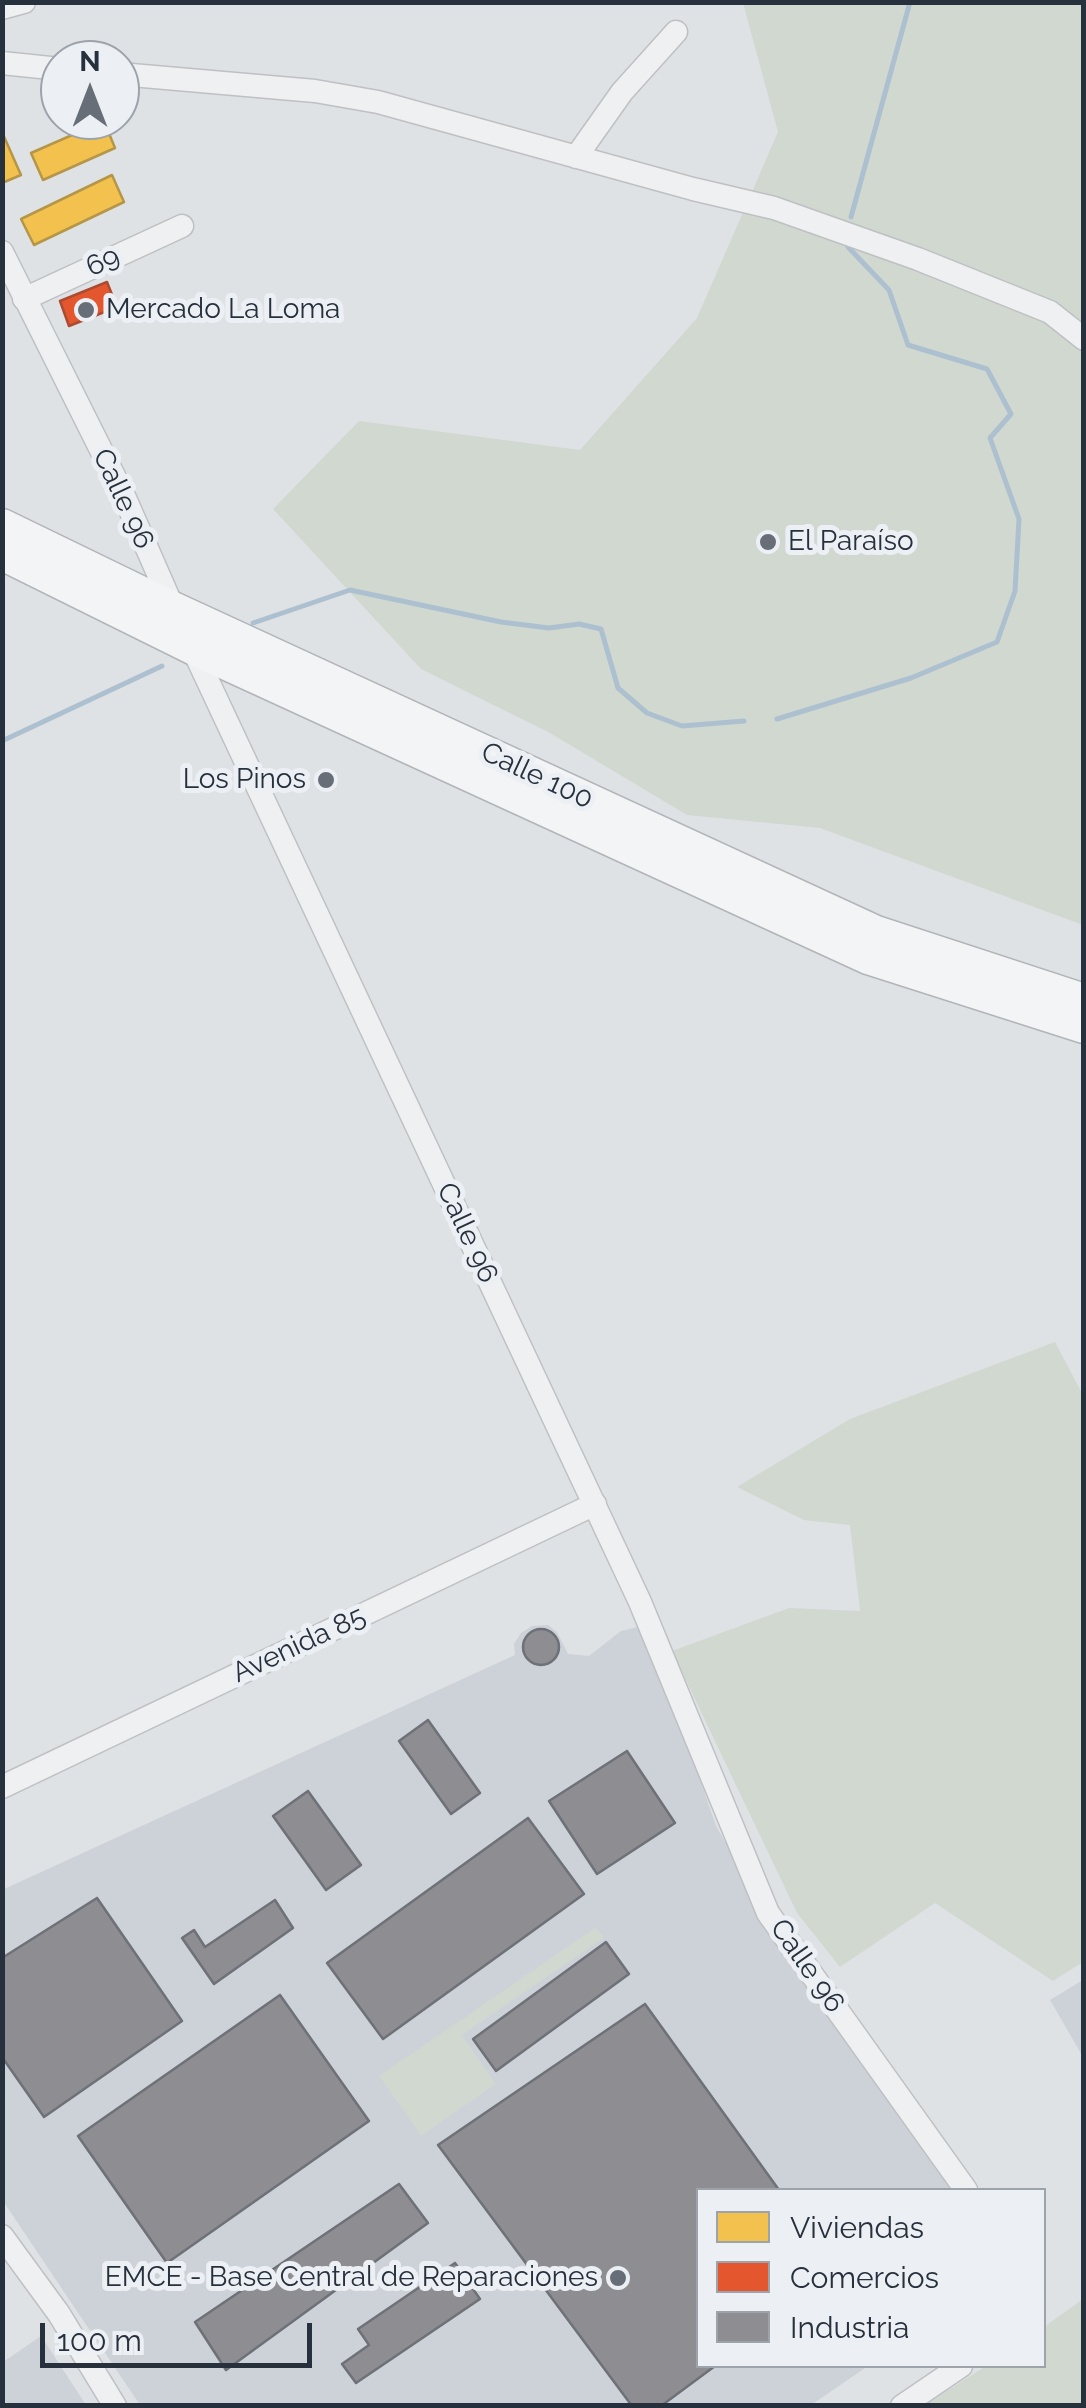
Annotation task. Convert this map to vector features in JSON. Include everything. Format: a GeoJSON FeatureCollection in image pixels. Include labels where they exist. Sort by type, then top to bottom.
{"type":"FeatureCollection","features":[{"type":"Feature","properties":{"kind":"highway","name":"Calle 100"},"geometry":{"type":"LineString","coordinates":[[2,525],[173,608],[876,932],[1084,1000]]}},
{"type":"Feature","properties":{"kind":"highway","name":"Calle 100"},"geometry":{"type":"LineString","coordinates":[[2,554],[192,648],[868,958],[1084,1027]]}},
{"type":"Feature","properties":{"kind":"street"},"geometry":{"type":"LineString","coordinates":[[2,8],[24,2]]}},
{"type":"Feature","properties":{"kind":"street"},"geometry":{"type":"LineString","coordinates":[[576,157],[622,92],[676,32]]}},
{"type":"Feature","properties":{"kind":"street"},"geometry":{"type":"LineString","coordinates":[[2,63],[40,67]]}},
{"type":"Feature","properties":{"kind":"street"},"geometry":{"type":"LineString","coordinates":[[140,76],[315,91],[378,102],[774,208],[918,259],[1050,312],[1084,339]]}},
{"type":"Feature","properties":{"kind":"street","name":"69"},"geometry":{"type":"LineString","coordinates":[[24,298],[182,226]]}},
{"type":"Feature","properties":{"kind":"street","name":"Calle 96"},"geometry":{"type":"LineString","coordinates":[[2,252],[124,496],[640,1602],[768,1913],[965,2188]]}},
{"type":"Feature","properties":{"kind":"street","name":"Avenida 85"},"geometry":{"type":"LineString","coordinates":[[2,1787],[594,1504]]}},
{"type":"Feature","properties":{"kind":"street"},"geometry":{"type":"LineString","coordinates":[[2,2236],[59,2314],[116,2406]]}},
{"type":"Feature","properties":{"kind":"street"},"geometry":{"type":"LineString","coordinates":[[902,2406],[958,2368]]}},
{"type":"Feature","properties":{"kind":"shaded area"},"geometry":{"type":"Polygon","coordinates":[[[743,3],[1083,3],[1083,925],[820,828],[687,815],[550,733],[421,669],[273,509],[359,421],[580,450],[697,318],[778,132],[743,3]]]}},
{"type":"Feature","properties":{"kind":"shaded area"},"geometry":{"type":"Polygon","coordinates":[[[1055,1342],[1084,1397],[1083,1962],[1053,1981],[935,1903],[840,1967],[797,1913],[672,1651],[789,1608],[860,1611],[850,1525],[804,1520],[737,1487],[850,1419],[1055,1342]]]}},
{"type":"Feature","properties":{"kind":"shaded area"},"geometry":{"type":"Polygon","coordinates":[[[548,1625],[557,1632],[568,1654],[589,1656],[621,1631],[642,1626],[716,1826],[750,1885],[959,2188],[696,2188],[696,2368],[865,2368],[811,2405],[140,2405],[3,2201],[2,1890],[515,1655],[514,1644],[532,1626],[548,1625]]]}},
{"type":"Feature","properties":{"kind":"shaded area"},"geometry":{"type":"Polygon","coordinates":[[[596,1927],[604,1938],[462,2035],[496,2084],[421,2136],[379,2076],[596,1927]]]}},
{"type":"Feature","properties":{"kind":"shaded area"},"geometry":{"type":"Polygon","coordinates":[[[1083,1980],[1083,2057],[1050,2000],[1083,1980]]]}},
{"type":"Feature","properties":{"kind":"shaded area"},"geometry":{"type":"Polygon","coordinates":[[[1083,2299],[1083,2405],[925,2405],[983,2368],[1046,2368],[1046,2326],[1083,2299]]]}},
{"type":"Feature","properties":{"kind":"shaded area"},"geometry":{"type":"Polygon","coordinates":[[[41,2336],[86,2405],[3,2405],[3,2362],[41,2336]]]}},
{"type":"Feature","properties":{"kind":"building: Viviendas"},"geometry":{"type":"Polygon","coordinates":[[[2,132],[21,175],[2,183],[2,132]]]}},
{"type":"Feature","properties":{"kind":"building: Viviendas"},"geometry":{"type":"Polygon","coordinates":[[[61,140],[112,140],[115,148],[43,180],[31,153],[61,140]]]}},
{"type":"Feature","properties":{"kind":"building: Viviendas"},"geometry":{"type":"Polygon","coordinates":[[[112,175],[124,202],[34,245],[21,219],[112,175]]]}},
{"type":"Feature","properties":{"kind":"building: Comercios"},"geometry":{"type":"Polygon","coordinates":[[[107,282],[117,307],[69,326],[60,301],[107,282]]]}},
{"type":"Feature","properties":{"kind":"building: Industria"},"geometry":{"type":"Polygon","coordinates":[[[541,1629],[553,1635],[559,1647],[553,1659],[541,1665],[529,1659],[523,1647],[529,1635],[541,1629]]]}},
{"type":"Feature","properties":{"kind":"building: Industria"},"geometry":{"type":"Polygon","coordinates":[[[428,1720],[480,1793],[451,1814],[399,1741],[428,1720]]]}},
{"type":"Feature","properties":{"kind":"building: Industria"},"geometry":{"type":"Polygon","coordinates":[[[627,1751],[675,1823],[597,1874],[549,1801],[627,1751]]]}},
{"type":"Feature","properties":{"kind":"building: Industria"},"geometry":{"type":"Polygon","coordinates":[[[308,1791],[361,1865],[326,1890],[273,1816],[308,1791]]]}},
{"type":"Feature","properties":{"kind":"building: Industria"},"geometry":{"type":"Polygon","coordinates":[[[528,1818],[584,1894],[383,2039],[327,1963],[528,1818]]]}},
{"type":"Feature","properties":{"kind":"building: Industria"},"geometry":{"type":"Polygon","coordinates":[[[97,1898],[182,2021],[44,2117],[2,2057],[2,1958],[97,1898]]]}},
{"type":"Feature","properties":{"kind":"building: Industria"},"geometry":{"type":"Polygon","coordinates":[[[275,1900],[293,1928],[214,1984],[182,1938],[194,1930],[205,1947],[275,1900]]]}},
{"type":"Feature","properties":{"kind":"building: Industria"},"geometry":{"type":"Polygon","coordinates":[[[606,1942],[629,1974],[496,2071],[473,2039],[606,1942]]]}},
{"type":"Feature","properties":{"kind":"building: Industria"},"geometry":{"type":"Polygon","coordinates":[[[280,1995],[369,2121],[167,2263],[78,2136],[280,1995]]]}},
{"type":"Feature","properties":{"kind":"building: Industria","name":"EMCE - Base Central de Reparaciones"},"geometry":{"type":"Polygon","coordinates":[[[645,2004],[778,2188],[696,2188],[696,2368],[712,2368],[661,2406],[632,2406],[438,2145],[645,2004]]]}},
{"type":"Feature","properties":{"kind":"building: Industria"},"geometry":{"type":"Polygon","coordinates":[[[399,2184],[428,2223],[226,2370],[195,2322],[399,2184]]]}},
{"type":"Feature","properties":{"kind":"building: Industria"},"geometry":{"type":"Polygon","coordinates":[[[455,2263],[480,2299],[356,2383],[342,2364],[369,2345],[358,2329],[455,2263]]]}},
{"type":"Feature","properties":{"kind":"waterway"},"geometry":{"type":"LineString","coordinates":[[851,217],[910,2]]}},
{"type":"Feature","properties":{"kind":"waterway"},"geometry":{"type":"LineString","coordinates":[[777,719],[911,678],[997,642],[1015,591],[1019,519],[990,438],[1011,414],[987,369],[908,345],[889,290],[848,247]]}},
{"type":"Feature","properties":{"kind":"waterway"},"geometry":{"type":"LineString","coordinates":[[253,623],[350,590],[501,622],[549,628],[579,624],[601,629],[618,688],[647,713],[682,726],[744,721]]}},
{"type":"Feature","properties":{"kind":"waterway"},"geometry":{"type":"LineString","coordinates":[[2,741],[162,666]]}},
{"type":"Feature","properties":{"kind":"place","name":"Mercado La Loma"},"geometry":{"type":"Point","coordinates":[86,310]}},
{"type":"Feature","properties":{"kind":"place","name":"El Paraíso"},"geometry":{"type":"Point","coordinates":[768,542]}},
{"type":"Feature","properties":{"kind":"place","name":"Los Pinos"},"geometry":{"type":"Point","coordinates":[326,780]}},
{"type":"Feature","properties":{"kind":"place","name":"EMCE - Base Central de Reparaciones"},"geometry":{"type":"Point","coordinates":[618,2278]}}]}
